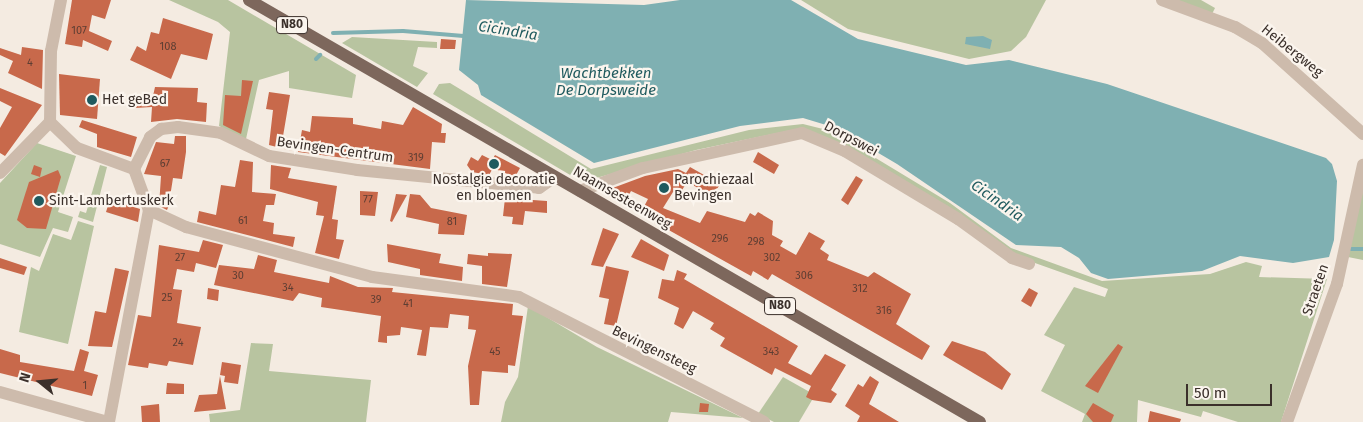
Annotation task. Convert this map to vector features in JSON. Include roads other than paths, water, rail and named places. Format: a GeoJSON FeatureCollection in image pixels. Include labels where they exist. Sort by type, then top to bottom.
{"type":"FeatureCollection","features":[{"type":"Feature","properties":{"kind":"main road","name":"Naamsesteenweg"},"geometry":{"type":"LineString","coordinates":[[249,0],[980,422]]}},
{"type":"Feature","properties":{"kind":"street"},"geometry":{"type":"LineString","coordinates":[[0,173],[50,122],[51,51],[61,0]]}},
{"type":"Feature","properties":{"kind":"street","name":"Heibergweg"},"geometry":{"type":"LineString","coordinates":[[1162,0],[1235,28],[1262,43],[1363,134]]}},
{"type":"Feature","properties":{"kind":"street"},"geometry":{"type":"LineString","coordinates":[[0,392],[109,422],[148,210],[134,169],[77,148],[50,122]]}},
{"type":"Feature","properties":{"kind":"street","name":"Bevingen-Centrum"},"geometry":{"type":"LineString","coordinates":[[134,169],[150,137],[161,129],[178,126],[221,133],[269,156],[357,170],[539,188],[555,176]]}},
{"type":"Feature","properties":{"kind":"street","name":"Dorpswei"},"geometry":{"type":"LineString","coordinates":[[580,191],[643,168],[802,132],[852,156],[958,219],[1012,258],[1029,264]]}},
{"type":"Feature","properties":{"kind":"street","name":"Straeten"},"geometry":{"type":"LineString","coordinates":[[1287,422],[1337,284],[1363,165]]}},
{"type":"Feature","properties":{"kind":"street","name":"Bevingensteeg"},"geometry":{"type":"LineString","coordinates":[[148,210],[186,227],[372,277],[511,294],[532,302],[764,422]]}},
{"type":"Feature","properties":{"kind":"water","name":"Wachtbekken De Dorpsweide"},"geometry":{"type":"Polygon","coordinates":[[[466,0],[644,5],[680,0],[791,0],[858,39],[966,65],[1009,60],[1107,84],[1326,158],[1332,164],[1337,181],[1334,240],[1329,257],[1293,263],[1240,256],[1202,271],[1108,279],[1091,273],[1079,258],[1061,247],[1016,245],[897,164],[836,128],[803,118],[740,126],[594,163],[481,95],[478,85],[459,70],[466,0]]]}},
{"type":"Feature","properties":{"kind":"water"},"geometry":{"type":"Polygon","coordinates":[[[983,36],[992,40],[990,49],[965,44],[966,37],[983,36]]]}},
{"type":"Feature","properties":{"kind":"waterway","name":"Cicindria"},"geometry":{"type":"LineString","coordinates":[[333,33],[403,31],[464,36]]}},
{"type":"Feature","properties":{"kind":"waterway","name":"Cicindria"},"geometry":{"type":"LineString","coordinates":[[316,59],[320,55]]}},
{"type":"Feature","properties":{"kind":"waterway","name":"Cicindria"},"geometry":{"type":"LineString","coordinates":[[1351,249],[1363,249]]}},
{"type":"Feature","properties":{"kind":"place","name":"Het geBed"},"geometry":{"type":"Point","coordinates":[92,100]}},
{"type":"Feature","properties":{"kind":"place","name":"Nostalgie decoratie en bloemen"},"geometry":{"type":"Point","coordinates":[494,164]}},
{"type":"Feature","properties":{"kind":"place","name":"Parochiezaal Bevingen"},"geometry":{"type":"Point","coordinates":[664,188]}},
{"type":"Feature","properties":{"kind":"place","name":"Sint-Lambertuskerk"},"geometry":{"type":"Point","coordinates":[39,201]}}]}
